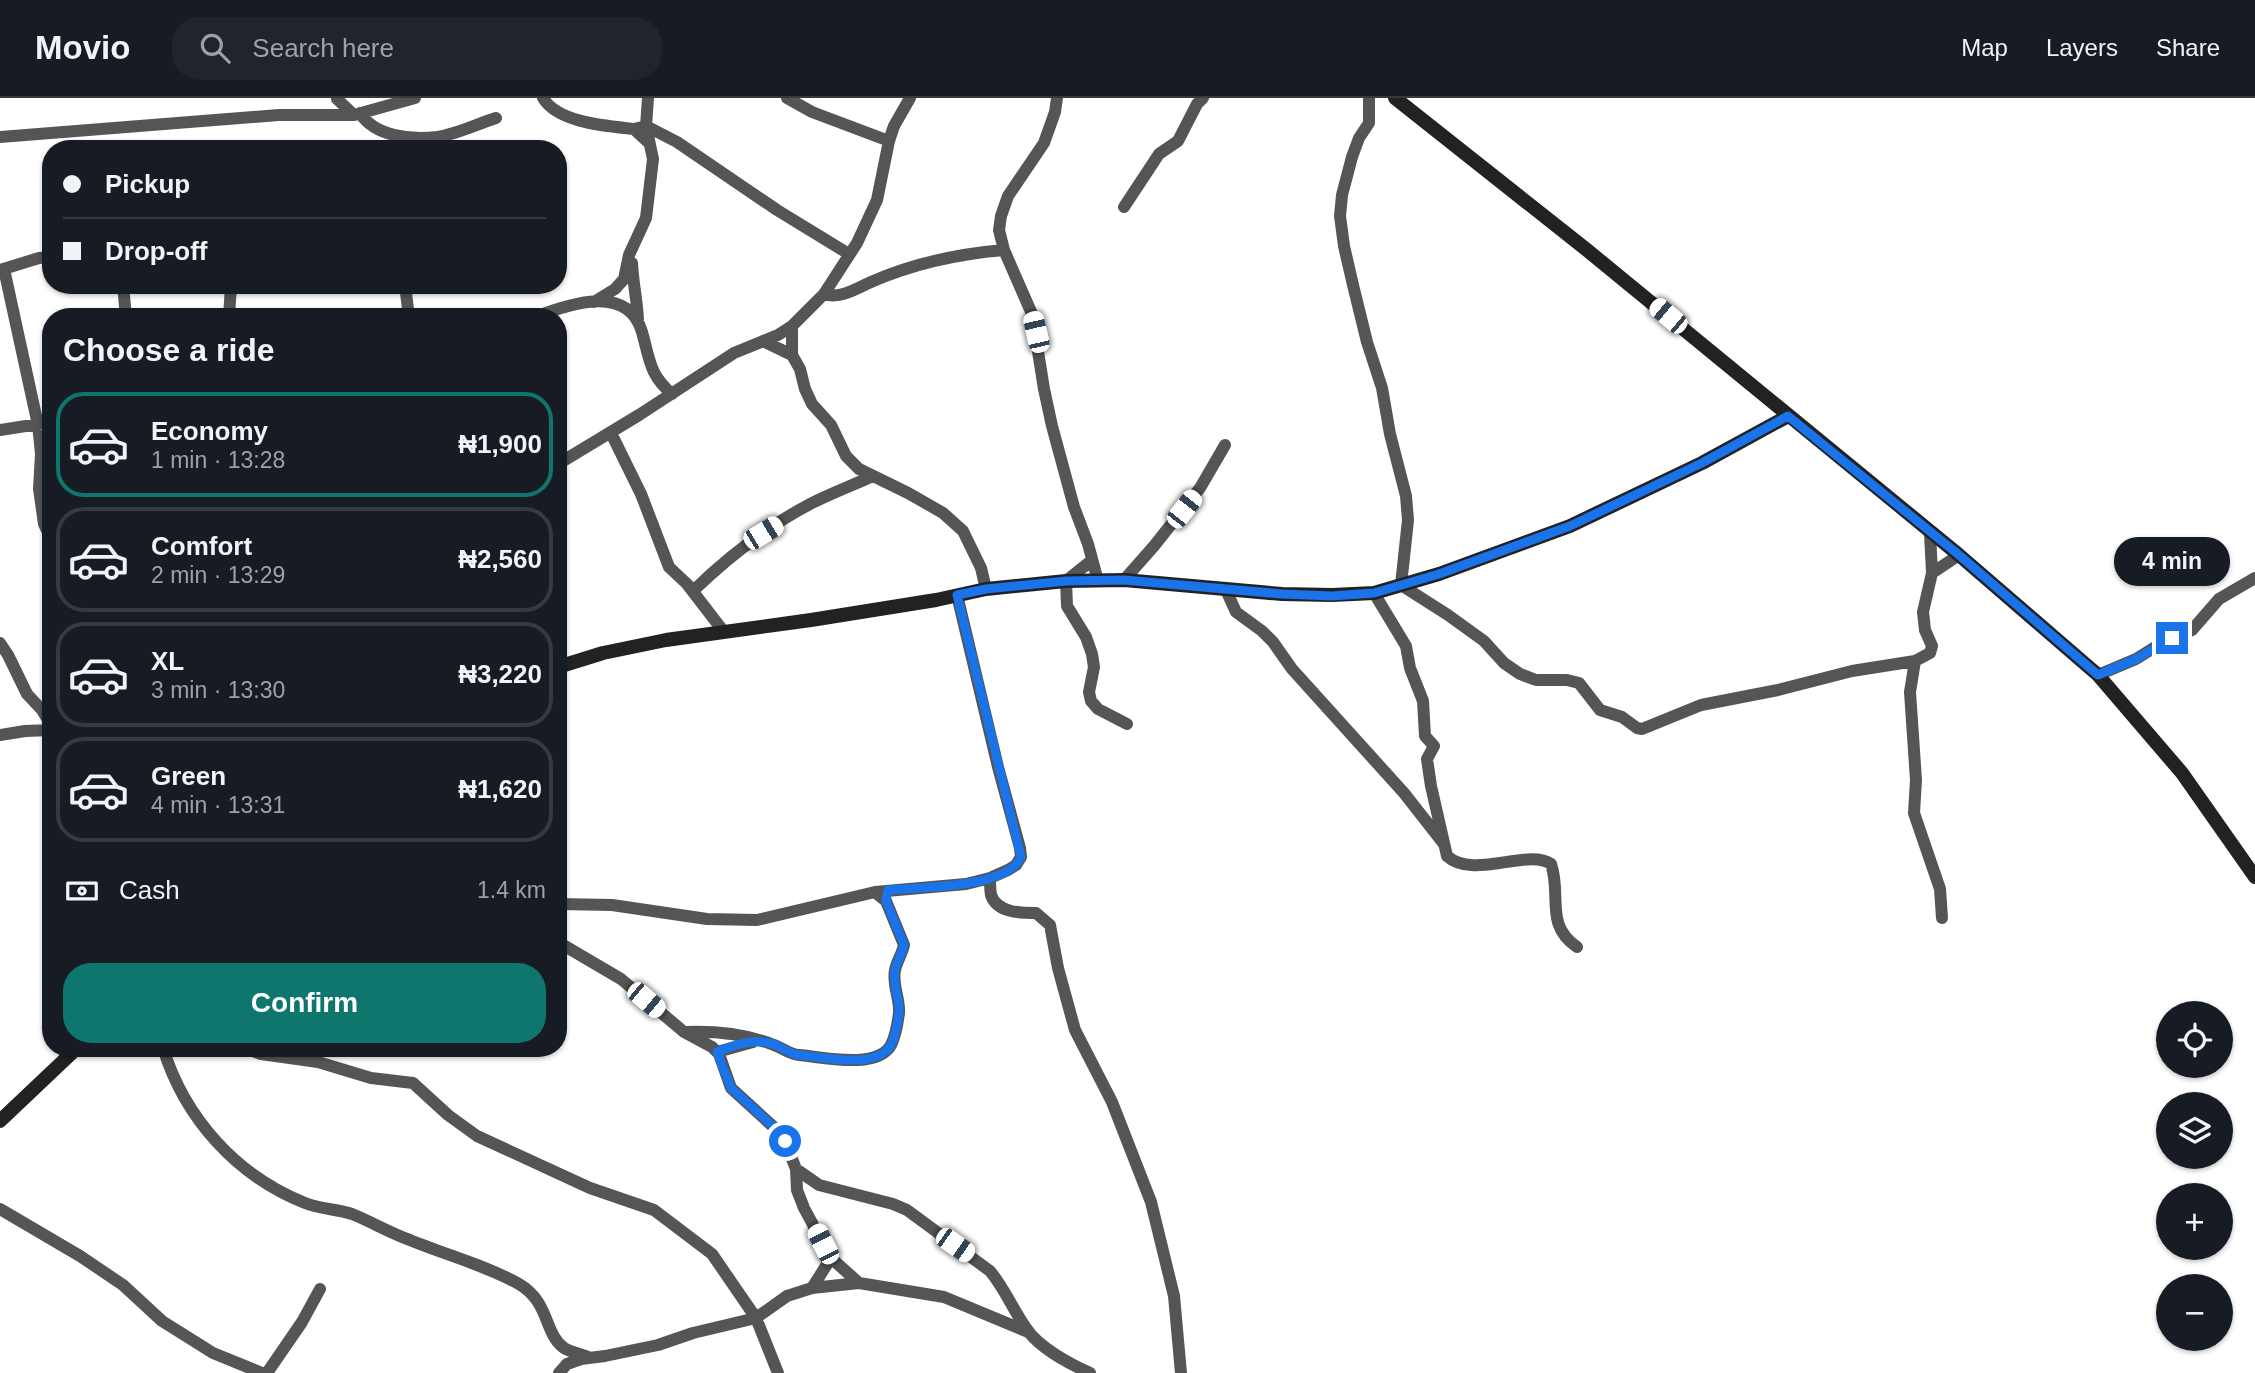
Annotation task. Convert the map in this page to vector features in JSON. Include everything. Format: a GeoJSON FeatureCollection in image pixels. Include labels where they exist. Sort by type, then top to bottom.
{"type":"FeatureCollection","features":[{"type":"Feature","properties":{"kind":"street"},"geometry":{"type":"LineString","coordinates":[[0,137],[279,115],[357,114],[415,98]]}},
{"type":"Feature","properties":{"kind":"street"},"geometry":{"type":"LineString","coordinates":[[543,98],[563,115],[599,125],[640,128],[677,142],[777,210],[849,254]]}},
{"type":"Feature","properties":{"kind":"street"},"geometry":{"type":"LineString","coordinates":[[594,302],[620,284],[646,218],[653,159],[640,128],[648,98]]}},
{"type":"Feature","properties":{"kind":"street"},"geometry":{"type":"LineString","coordinates":[[787,98],[812,112],[889,141]]}},
{"type":"Feature","properties":{"kind":"street"},"geometry":{"type":"LineString","coordinates":[[567,459],[734,353],[792,326],[824,294],[857,243],[877,200],[889,141],[910,98]]}},
{"type":"Feature","properties":{"kind":"street"},"geometry":{"type":"LineString","coordinates":[[1057,98],[1044,143],[1023,171],[1004,205],[999,229],[1004,250],[1032,314],[1052,426],[1098,581]]}},
{"type":"Feature","properties":{"kind":"street"},"geometry":{"type":"LineString","coordinates":[[1124,207],[1159,154],[1178,141],[1197,104],[1203,98]]}},
{"type":"Feature","properties":{"kind":"street"},"geometry":{"type":"LineString","coordinates":[[1369,98],[1369,123],[1359,138],[1352,157],[1342,195],[1340,216],[1353,285],[1367,342],[1386,401],[1390,434],[1406,496],[1408,520],[1401,585]]}},
{"type":"Feature","properties":{"kind":"street"},"geometry":{"type":"LineString","coordinates":[[1395,98],[1587,250],[1959,555],[2098,675],[2182,773],[2255,877]]}},
{"type":"Feature","properties":{"kind":"street"},"geometry":{"type":"LineString","coordinates":[[330,116],[337,99],[374,127],[397,136],[410,137],[438,137],[496,118]]}},
{"type":"Feature","properties":{"kind":"street"},"geometry":{"type":"LineString","coordinates":[[632,249],[632,284],[636,294],[638,319],[655,377],[672,394]]}},
{"type":"Feature","properties":{"kind":"street"},"geometry":{"type":"LineString","coordinates":[[824,294],[843,294],[898,270],[940,257],[1004,250]]}},
{"type":"Feature","properties":{"kind":"street"},"geometry":{"type":"LineString","coordinates":[[42,258],[2,270],[42,416]]}},
{"type":"Feature","properties":{"kind":"street"},"geometry":{"type":"LineString","coordinates":[[563,308],[594,302],[619,304],[638,319]]}},
{"type":"Feature","properties":{"kind":"street"},"geometry":{"type":"LineString","coordinates":[[792,326],[792,355],[800,369],[805,390],[812,404],[831,425],[846,456],[859,469],[943,513],[962,531],[981,568],[986,589]]}},
{"type":"Feature","properties":{"kind":"street"},"geometry":{"type":"LineString","coordinates":[[763,341],[792,355]]}},
{"type":"Feature","properties":{"kind":"street"},"geometry":{"type":"LineString","coordinates":[[567,664],[653,642],[811,620],[986,589],[1066,581],[1124,580],[1226,590],[1332,596],[1374,593],[1439,574],[1570,526],[1702,463],[1788,416]]}},
{"type":"Feature","properties":{"kind":"street"},"geometry":{"type":"LineString","coordinates":[[0,429],[42,423]]}},
{"type":"Feature","properties":{"kind":"street"},"geometry":{"type":"LineString","coordinates":[[611,433],[641,494],[669,567],[693,592],[724,632]]}},
{"type":"Feature","properties":{"kind":"street"},"geometry":{"type":"LineString","coordinates":[[42,444],[39,489],[42,510]]}},
{"type":"Feature","properties":{"kind":"street"},"geometry":{"type":"LineString","coordinates":[[1124,580],[1199,488],[1225,445]]}},
{"type":"Feature","properties":{"kind":"street"},"geometry":{"type":"LineString","coordinates":[[693,592],[720,565],[763,533],[811,504],[873,477]]}},
{"type":"Feature","properties":{"kind":"street"},"geometry":{"type":"LineString","coordinates":[[1401,585],[1457,621],[1520,674],[1536,680],[1579,682],[1600,710],[1628,719],[1637,729],[1701,705],[1778,690],[1852,671],[1915,661],[1930,653],[1931,640],[1925,630],[1923,612],[1932,573],[1930,533]]}},
{"type":"Feature","properties":{"kind":"street"},"geometry":{"type":"LineString","coordinates":[[1932,573],[1959,555]]}},
{"type":"Feature","properties":{"kind":"street"},"geometry":{"type":"LineString","coordinates":[[1066,581],[1091,561]]}},
{"type":"Feature","properties":{"kind":"street"},"geometry":{"type":"LineString","coordinates":[[2098,675],[2192,630],[2220,599],[2255,578]]}},
{"type":"Feature","properties":{"kind":"street"},"geometry":{"type":"LineString","coordinates":[[1066,581],[1067,606],[1093,654],[1094,667],[1088,692],[1091,701],[1098,709],[1127,724]]}},
{"type":"Feature","properties":{"kind":"street"},"geometry":{"type":"LineString","coordinates":[[1226,590],[1236,612],[1273,642],[1292,669],[1387,773],[1444,844]]}},
{"type":"Feature","properties":{"kind":"street"},"geometry":{"type":"LineString","coordinates":[[1374,593],[1404,641],[1410,668],[1423,701],[1425,736],[1434,746],[1427,759],[1431,786],[1447,856],[1460,863],[1539,859],[1551,864],[1559,929],[1565,939],[1577,947]]}},
{"type":"Feature","properties":{"kind":"street"},"geometry":{"type":"LineString","coordinates":[[567,904],[612,905],[740,921],[781,916],[883,895],[966,884],[990,878],[1016,865],[1021,857],[957,595]]}},
{"type":"Feature","properties":{"kind":"street"},"geometry":{"type":"LineString","coordinates":[[0,643],[27,694],[42,710]]}},
{"type":"Feature","properties":{"kind":"street"},"geometry":{"type":"LineString","coordinates":[[1915,661],[1910,692],[1916,780],[1914,813],[1940,889],[1942,918]]}},
{"type":"Feature","properties":{"kind":"street"},"geometry":{"type":"LineString","coordinates":[[0,735],[42,728]]}},
{"type":"Feature","properties":{"kind":"street"},"geometry":{"type":"LineString","coordinates":[[990,878],[991,895],[999,906],[1019,912],[1036,913],[1050,925],[1058,968],[1075,1030],[1112,1102],[1150,1202],[1174,1296],[1181,1373]]}},
{"type":"Feature","properties":{"kind":"street"},"geometry":{"type":"LineString","coordinates":[[686,1032],[717,1031],[777,1046],[791,1054],[856,1060],[873,1058],[891,1045],[899,1011],[894,987],[895,969],[904,945],[883,895]]}},
{"type":"Feature","properties":{"kind":"street"},"geometry":{"type":"LineString","coordinates":[[567,947],[621,979],[686,1032],[717,1052],[731,1088],[778,1131],[785,1141],[796,1169],[797,1189],[804,1208],[831,1258],[859,1283]]}},
{"type":"Feature","properties":{"kind":"street"},"geometry":{"type":"LineString","coordinates":[[717,1052],[757,1041]]}},
{"type":"Feature","properties":{"kind":"street"},"geometry":{"type":"LineString","coordinates":[[0,1121],[68,1057]]}},
{"type":"Feature","properties":{"kind":"street"},"geometry":{"type":"LineString","coordinates":[[166,1057],[176,1086],[196,1118],[220,1146],[258,1179],[303,1203],[348,1213],[516,1283],[535,1295],[564,1349],[588,1357]]}},
{"type":"Feature","properties":{"kind":"street"},"geometry":{"type":"LineString","coordinates":[[282,1057],[318,1062],[371,1078],[413,1083],[448,1115],[477,1136],[590,1188],[654,1210],[712,1254],[756,1318],[774,1370]]}},
{"type":"Feature","properties":{"kind":"street"},"geometry":{"type":"LineString","coordinates":[[796,1169],[819,1185],[893,1204],[914,1215],[990,1271],[1028,1332]]}},
{"type":"Feature","properties":{"kind":"street"},"geometry":{"type":"LineString","coordinates":[[0,1209],[123,1285],[162,1321],[214,1353],[264,1373],[302,1322],[320,1289]]}},
{"type":"Feature","properties":{"kind":"street"},"geometry":{"type":"LineString","coordinates":[[812,1288],[831,1258]]}},
{"type":"Feature","properties":{"kind":"street"},"geometry":{"type":"LineString","coordinates":[[559,1373],[567,1364],[588,1357],[658,1345],[756,1318],[787,1296],[812,1288],[859,1283],[944,1297],[1028,1332],[1062,1358],[1090,1373]]}},
{"type":"Feature","properties":{"kind":"route"},"geometry":{"type":"LineString","coordinates":[[785,1141],[778,1131],[731,1088],[717,1052],[757,1041],[799,1055],[866,1060],[881,1054],[891,1045],[897,1022],[899,1011],[894,987],[895,969],[904,945],[886,901],[888,890],[966,884],[990,878],[1020,861],[1020,848],[957,595],[986,589],[1066,581],[1124,580],[1282,594],[1332,596],[1374,593],[1439,574],[1570,526],[1702,463],[1788,416],[1959,555],[2098,675],[2136,659],[2172,638]]}}]}
